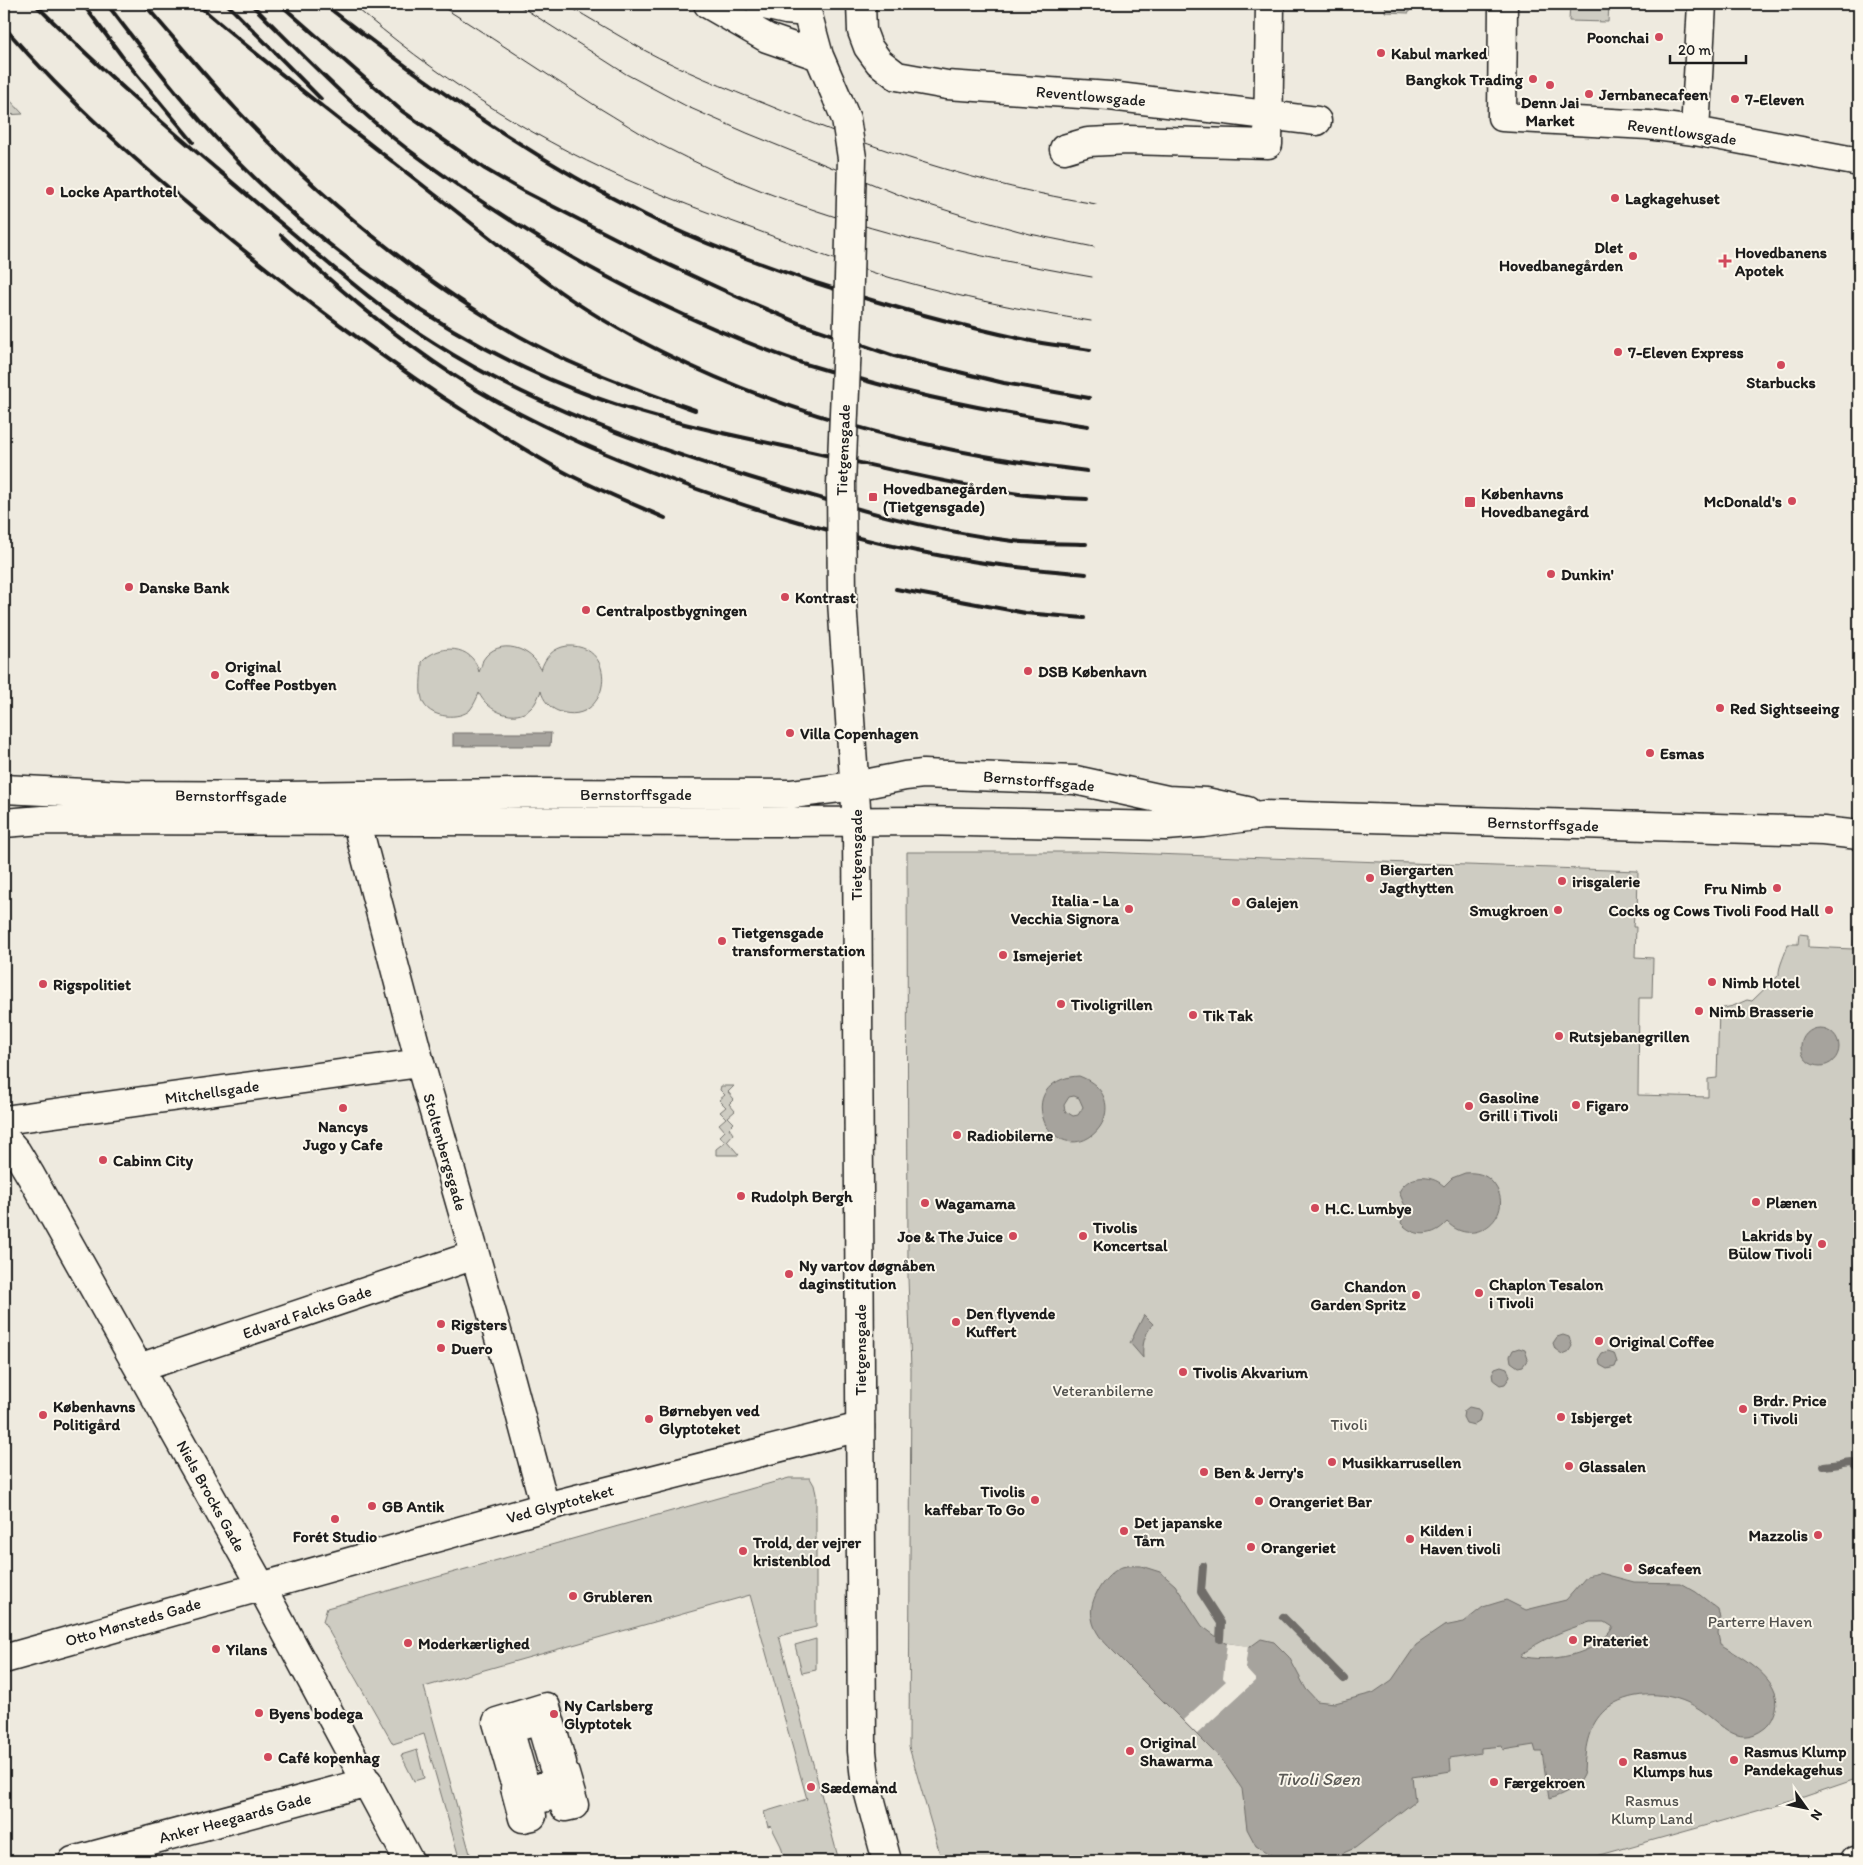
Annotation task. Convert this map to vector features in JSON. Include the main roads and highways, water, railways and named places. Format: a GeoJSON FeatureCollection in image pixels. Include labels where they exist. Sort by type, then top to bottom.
{"type":"FeatureCollection","features":[{"type":"Feature","properties":{"kind":"water"},"geometry":{"type":"Polygon","coordinates":[[[453,733],[551,733],[550,746],[453,746],[453,733]]]}},
{"type":"Feature","properties":{"kind":"water"},"geometry":{"type":"Polygon","coordinates":[[[1820,1028],[1834,1033],[1839,1047],[1834,1061],[1820,1066],[1806,1061],[1801,1047],[1806,1033],[1820,1028]]]}},
{"type":"Feature","properties":{"kind":"water"},"geometry":{"type":"Polygon","coordinates":[[[1079,1076],[1095,1085],[1104,1097],[1106,1110],[1103,1122],[1095,1132],[1085,1140],[1072,1142],[1059,1138],[1050,1131],[1045,1124],[1042,1111],[1044,1095],[1048,1089],[1061,1080],[1079,1076]],[[1069,1097],[1064,1105],[1065,1111],[1073,1116],[1078,1115],[1083,1107],[1079,1098],[1069,1097]]]}},
{"type":"Feature","properties":{"kind":"water"},"geometry":{"type":"Polygon","coordinates":[[[1465,1173],[1477,1173],[1484,1176],[1493,1183],[1499,1194],[1500,1206],[1497,1216],[1490,1225],[1470,1232],[1458,1230],[1447,1222],[1436,1231],[1424,1234],[1412,1231],[1401,1223],[1405,1206],[1399,1192],[1408,1182],[1414,1179],[1426,1178],[1433,1179],[1444,1186],[1452,1178],[1465,1173]]]}},
{"type":"Feature","properties":{"kind":"water"},"geometry":{"type":"Polygon","coordinates":[[[1144,1315],[1153,1324],[1144,1340],[1143,1358],[1130,1343],[1144,1315]]]}},
{"type":"Feature","properties":{"kind":"water"},"geometry":{"type":"Polygon","coordinates":[[[1563,1335],[1569,1337],[1572,1346],[1569,1351],[1562,1354],[1555,1349],[1553,1343],[1557,1337],[1563,1335]]]}},
{"type":"Feature","properties":{"kind":"water"},"geometry":{"type":"Polygon","coordinates":[[[1519,1348],[1525,1350],[1528,1359],[1523,1366],[1518,1367],[1511,1362],[1510,1356],[1513,1350],[1519,1348]]]}},
{"type":"Feature","properties":{"kind":"water"},"geometry":{"type":"Polygon","coordinates":[[[1608,1351],[1614,1353],[1617,1362],[1615,1367],[1607,1369],[1600,1365],[1599,1358],[1602,1353],[1608,1351]]]}},
{"type":"Feature","properties":{"kind":"water"},"geometry":{"type":"Polygon","coordinates":[[[1501,1366],[1507,1368],[1510,1377],[1505,1384],[1500,1385],[1493,1380],[1492,1374],[1495,1368],[1501,1366]]]}},
{"type":"Feature","properties":{"kind":"water"},"geometry":{"type":"Polygon","coordinates":[[[1469,1407],[1478,1409],[1481,1414],[1479,1422],[1474,1425],[1466,1423],[1463,1417],[1464,1411],[1469,1407]]]}},
{"type":"Feature","properties":{"kind":"water","name":"Tivoli Søen"},"geometry":{"type":"Polygon","coordinates":[[[1124,1566],[1141,1566],[1160,1572],[1175,1585],[1202,1626],[1225,1643],[1250,1647],[1261,1639],[1274,1642],[1289,1657],[1306,1689],[1317,1701],[1335,1703],[1373,1693],[1392,1680],[1416,1645],[1444,1626],[1464,1622],[1483,1607],[1506,1600],[1526,1610],[1566,1600],[1587,1576],[1600,1573],[1634,1582],[1680,1583],[1696,1592],[1718,1609],[1720,1644],[1749,1662],[1767,1679],[1773,1688],[1776,1698],[1776,1709],[1772,1719],[1765,1728],[1755,1734],[1745,1736],[1736,1735],[1728,1731],[1704,1712],[1687,1702],[1656,1695],[1635,1696],[1625,1699],[1608,1708],[1593,1725],[1586,1748],[1583,1775],[1573,1788],[1563,1793],[1549,1799],[1542,1752],[1536,1752],[1534,1745],[1503,1750],[1502,1746],[1481,1748],[1481,1753],[1450,1758],[1451,1771],[1412,1777],[1415,1801],[1355,1848],[1325,1861],[1288,1861],[1276,1858],[1256,1846],[1247,1829],[1242,1789],[1222,1760],[1102,1640],[1097,1632],[1091,1611],[1099,1588],[1116,1570],[1124,1566]],[[1590,1622],[1562,1632],[1536,1644],[1520,1656],[1545,1659],[1558,1658],[1584,1651],[1606,1637],[1613,1627],[1605,1622],[1590,1622]]]}},
{"type":"Feature","properties":{"kind":"waterway"},"geometry":{"type":"LineString","coordinates":[[1843,1463],[1851,1462],[1859,1470]]}},
{"type":"Feature","properties":{"kind":"waterway"},"geometry":{"type":"LineString","coordinates":[[1824,1466],[1840,1464]]}},
{"type":"Feature","properties":{"kind":"waterway"},"geometry":{"type":"LineString","coordinates":[[1203,1566],[1201,1592],[1221,1623],[1220,1639]]}},
{"type":"Feature","properties":{"kind":"waterway"},"geometry":{"type":"LineString","coordinates":[[1283,1617],[1344,1679]]}},
{"type":"Feature","properties":{"kind":"tram line"},"geometry":{"type":"LineString","coordinates":[[352,4],[415,55],[481,101],[551,142],[639,185],[722,218],[877,274],[992,303],[1091,321]]}},
{"type":"Feature","properties":{"kind":"tram line"},"geometry":{"type":"LineString","coordinates":[[438,4],[596,106],[661,145],[712,170],[764,192],[817,211],[926,243],[981,256],[1092,277]]}},
{"type":"Feature","properties":{"kind":"tram line"},"geometry":{"type":"LineString","coordinates":[[517,4],[626,74],[688,107],[747,133],[907,198],[1030,234],[1094,247]]}},
{"type":"Feature","properties":{"kind":"tram line"},"geometry":{"type":"LineString","coordinates":[[565,4],[644,50],[674,65],[848,137],[970,176],[1011,187],[1096,204]]}},
{"type":"Feature","properties":{"kind":"railway"},"geometry":{"type":"LineString","coordinates":[[35,4],[151,112],[350,282],[412,329],[510,386],[629,437],[784,488],[849,506],[914,523],[980,536],[1022,542],[1086,544]]}},
{"type":"Feature","properties":{"kind":"railway"},"geometry":{"type":"LineString","coordinates":[[83,4],[124,59],[193,142]]}},
{"type":"Feature","properties":{"kind":"railway"},"geometry":{"type":"LineString","coordinates":[[107,4],[160,72],[215,137],[254,178],[297,217],[390,290],[439,322],[490,351],[542,376],[594,397],[676,422],[993,490],[1027,495],[1087,499]]}},
{"type":"Feature","properties":{"kind":"railway"},"geometry":{"type":"LineString","coordinates":[[144,4],[224,96],[272,145],[350,217],[434,282],[478,312],[568,361],[615,381],[695,410]]}},
{"type":"Feature","properties":{"kind":"railway"},"geometry":{"type":"LineString","coordinates":[[197,4],[284,77],[533,272],[589,311],[648,345],[712,376],[816,415],[923,444],[1032,464],[1087,471]]}},
{"type":"Feature","properties":{"kind":"railway"},"geometry":{"type":"LineString","coordinates":[[227,4],[321,99]]}},
{"type":"Feature","properties":{"kind":"railway"},"geometry":{"type":"LineString","coordinates":[[251,4],[307,60],[406,148],[499,213],[596,271],[646,297],[749,343],[814,367],[940,399],[1088,426]]}},
{"type":"Feature","properties":{"kind":"railway"},"geometry":{"type":"LineString","coordinates":[[280,4],[402,111],[485,169],[523,191],[650,256],[801,324],[894,356],[1004,383],[1089,398]]}},
{"type":"Feature","properties":{"kind":"railway"},"geometry":{"type":"LineString","coordinates":[[324,4],[440,90],[520,144],[602,193],[708,244],[816,283],[947,321],[1042,343],[1090,350]]}},
{"type":"Feature","properties":{"kind":"railway"},"geometry":{"type":"LineString","coordinates":[[4,27],[56,84],[138,161],[251,257],[332,319],[442,397],[521,447],[582,481],[665,518]]}},
{"type":"Feature","properties":{"kind":"railway"},"geometry":{"type":"LineString","coordinates":[[281,235],[375,318],[425,356],[477,390],[524,416],[622,461],[744,505],[854,537],[891,546],[981,562],[1086,574]]}},
{"type":"Feature","properties":{"kind":"railway"},"geometry":{"type":"LineString","coordinates":[[896,589],[1025,613],[1084,618]]}},
{"type":"Feature","properties":{"kind":"place","name":"Poonchai"},"geometry":{"type":"Point","coordinates":[1659,37]}},
{"type":"Feature","properties":{"kind":"place","name":"Kabul marked"},"geometry":{"type":"Point","coordinates":[1381,53]}},
{"type":"Feature","properties":{"kind":"place","name":"Bangkok Trading"},"geometry":{"type":"Point","coordinates":[1533,79]}},
{"type":"Feature","properties":{"kind":"place","name":"Denn Jai Market"},"geometry":{"type":"Point","coordinates":[1550,85]}},
{"type":"Feature","properties":{"kind":"place","name":"Jernbanecafeen"},"geometry":{"type":"Point","coordinates":[1589,94]}},
{"type":"Feature","properties":{"kind":"place","name":"7-Eleven"},"geometry":{"type":"Point","coordinates":[1735,99]}},
{"type":"Feature","properties":{"kind":"place","name":"Locke Aparthotel"},"geometry":{"type":"Point","coordinates":[50,191]}},
{"type":"Feature","properties":{"kind":"place","name":"Lagkagehuset"},"geometry":{"type":"Point","coordinates":[1615,198]}},
{"type":"Feature","properties":{"kind":"place","name":"Dlet Hovedbanegården"},"geometry":{"type":"Point","coordinates":[1633,256]}},
{"type":"Feature","properties":{"kind":"place","name":"Hovedbanens Apotek"},"geometry":{"type":"Point","coordinates":[1725,261]}},
{"type":"Feature","properties":{"kind":"place","name":"7-Eleven Express"},"geometry":{"type":"Point","coordinates":[1618,352]}},
{"type":"Feature","properties":{"kind":"place","name":"Starbucks"},"geometry":{"type":"Point","coordinates":[1781,365]}},
{"type":"Feature","properties":{"kind":"place","name":"Hovedbanegården (Tietgensgade)"},"geometry":{"type":"Point","coordinates":[873,497]}},
{"type":"Feature","properties":{"kind":"place","name":"McDonald's"},"geometry":{"type":"Point","coordinates":[1792,501]}},
{"type":"Feature","properties":{"kind":"place","name":"Københavns Hovedbanegård"},"geometry":{"type":"Point","coordinates":[1470,502]}},
{"type":"Feature","properties":{"kind":"place","name":"Dunkin'"},"geometry":{"type":"Point","coordinates":[1551,574]}},
{"type":"Feature","properties":{"kind":"place","name":"Danske Bank"},"geometry":{"type":"Point","coordinates":[129,587]}},
{"type":"Feature","properties":{"kind":"place","name":"Kontrast"},"geometry":{"type":"Point","coordinates":[785,597]}},
{"type":"Feature","properties":{"kind":"place","name":"Centralpostbygningen"},"geometry":{"type":"Point","coordinates":[586,610]}},
{"type":"Feature","properties":{"kind":"place","name":"DSB København"},"geometry":{"type":"Point","coordinates":[1028,671]}},
{"type":"Feature","properties":{"kind":"place","name":"Original Coffee Postbyen"},"geometry":{"type":"Point","coordinates":[215,675]}},
{"type":"Feature","properties":{"kind":"place","name":"Red Sightseeing"},"geometry":{"type":"Point","coordinates":[1720,708]}},
{"type":"Feature","properties":{"kind":"place","name":"Villa Copenhagen"},"geometry":{"type":"Point","coordinates":[790,733]}},
{"type":"Feature","properties":{"kind":"place","name":"Esmas"},"geometry":{"type":"Point","coordinates":[1650,753]}},
{"type":"Feature","properties":{"kind":"place","name":"Biergarten Jagthytten"},"geometry":{"type":"Point","coordinates":[1370,878]}},
{"type":"Feature","properties":{"kind":"place","name":"irisgalerie"},"geometry":{"type":"Point","coordinates":[1562,881]}},
{"type":"Feature","properties":{"kind":"place","name":"Fru Nimb"},"geometry":{"type":"Point","coordinates":[1777,888]}},
{"type":"Feature","properties":{"kind":"place","name":"Galejen"},"geometry":{"type":"Point","coordinates":[1236,902]}},
{"type":"Feature","properties":{"kind":"place","name":"Italia - La Vecchia Signora"},"geometry":{"type":"Point","coordinates":[1129,909]}},
{"type":"Feature","properties":{"kind":"place","name":"Smugkroen"},"geometry":{"type":"Point","coordinates":[1558,910]}},
{"type":"Feature","properties":{"kind":"place","name":"Cocks og Cows Tivoli Food Hall"},"geometry":{"type":"Point","coordinates":[1829,910]}},
{"type":"Feature","properties":{"kind":"place","name":"Tietgensgade transformerstation"},"geometry":{"type":"Point","coordinates":[722,941]}},
{"type":"Feature","properties":{"kind":"place","name":"Ismejeriet"},"geometry":{"type":"Point","coordinates":[1003,955]}},
{"type":"Feature","properties":{"kind":"place","name":"Nimb Hotel"},"geometry":{"type":"Point","coordinates":[1712,982]}},
{"type":"Feature","properties":{"kind":"place","name":"Rigspolitiet"},"geometry":{"type":"Point","coordinates":[43,984]}},
{"type":"Feature","properties":{"kind":"place","name":"Tivoligrillen"},"geometry":{"type":"Point","coordinates":[1061,1004]}},
{"type":"Feature","properties":{"kind":"place","name":"Nimb Brasserie"},"geometry":{"type":"Point","coordinates":[1699,1011]}},
{"type":"Feature","properties":{"kind":"place","name":"Tik Tak"},"geometry":{"type":"Point","coordinates":[1193,1015]}},
{"type":"Feature","properties":{"kind":"place","name":"Rutsjebanegrillen"},"geometry":{"type":"Point","coordinates":[1559,1036]}},
{"type":"Feature","properties":{"kind":"place","name":"Figaro"},"geometry":{"type":"Point","coordinates":[1576,1105]}},
{"type":"Feature","properties":{"kind":"place","name":"Gasoline Grill i Tivoli"},"geometry":{"type":"Point","coordinates":[1469,1106]}},
{"type":"Feature","properties":{"kind":"place","name":"Nancys Jugo y Cafe"},"geometry":{"type":"Point","coordinates":[343,1108]}},
{"type":"Feature","properties":{"kind":"place","name":"Radiobilerne"},"geometry":{"type":"Point","coordinates":[957,1135]}},
{"type":"Feature","properties":{"kind":"place","name":"Cabinn City"},"geometry":{"type":"Point","coordinates":[103,1160]}},
{"type":"Feature","properties":{"kind":"place","name":"Rudolph Bergh"},"geometry":{"type":"Point","coordinates":[741,1196]}},
{"type":"Feature","properties":{"kind":"place","name":"Plænen"},"geometry":{"type":"Point","coordinates":[1756,1202]}},
{"type":"Feature","properties":{"kind":"place","name":"Wagamama"},"geometry":{"type":"Point","coordinates":[925,1203]}},
{"type":"Feature","properties":{"kind":"place","name":"H.C. Lumbye"},"geometry":{"type":"Point","coordinates":[1315,1208]}},
{"type":"Feature","properties":{"kind":"place","name":"Joe & The Juice"},"geometry":{"type":"Point","coordinates":[1013,1236]}},
{"type":"Feature","properties":{"kind":"place","name":"Tivolis Koncertsal"},"geometry":{"type":"Point","coordinates":[1083,1236]}},
{"type":"Feature","properties":{"kind":"place","name":"Lakrids by Bülow Tivoli"},"geometry":{"type":"Point","coordinates":[1822,1244]}},
{"type":"Feature","properties":{"kind":"place","name":"Ny vartov døgnåben daginstitution"},"geometry":{"type":"Point","coordinates":[789,1274]}},
{"type":"Feature","properties":{"kind":"place","name":"Chaplon Tesalon i Tivoli"},"geometry":{"type":"Point","coordinates":[1479,1293]}},
{"type":"Feature","properties":{"kind":"place","name":"Chandon Garden Spritz"},"geometry":{"type":"Point","coordinates":[1416,1295]}},
{"type":"Feature","properties":{"kind":"place","name":"Den flyvende Kuffert"},"geometry":{"type":"Point","coordinates":[956,1322]}},
{"type":"Feature","properties":{"kind":"place","name":"Rigsters"},"geometry":{"type":"Point","coordinates":[441,1324]}},
{"type":"Feature","properties":{"kind":"place","name":"Original Coffee"},"geometry":{"type":"Point","coordinates":[1599,1341]}},
{"type":"Feature","properties":{"kind":"place","name":"Duero"},"geometry":{"type":"Point","coordinates":[441,1348]}},
{"type":"Feature","properties":{"kind":"place","name":"Tivolis Akvarium"},"geometry":{"type":"Point","coordinates":[1183,1372]}},
{"type":"Feature","properties":{"kind":"place","name":"Brdr. Price i Tivoli"},"geometry":{"type":"Point","coordinates":[1743,1409]}},
{"type":"Feature","properties":{"kind":"place","name":"Københavns Politigård"},"geometry":{"type":"Point","coordinates":[43,1415]}},
{"type":"Feature","properties":{"kind":"place","name":"Isbjerget"},"geometry":{"type":"Point","coordinates":[1561,1417]}},
{"type":"Feature","properties":{"kind":"place","name":"Børnebyen ved Glyptoteket"},"geometry":{"type":"Point","coordinates":[649,1419]}},
{"type":"Feature","properties":{"kind":"place","name":"Musikkarrusellen"},"geometry":{"type":"Point","coordinates":[1332,1462]}},
{"type":"Feature","properties":{"kind":"place","name":"Glassalen"},"geometry":{"type":"Point","coordinates":[1569,1466]}},
{"type":"Feature","properties":{"kind":"place","name":"Ben & Jerry's"},"geometry":{"type":"Point","coordinates":[1204,1472]}},
{"type":"Feature","properties":{"kind":"place","name":"Tivolis kaffebar To Go"},"geometry":{"type":"Point","coordinates":[1035,1500]}},
{"type":"Feature","properties":{"kind":"place","name":"Orangeriet Bar"},"geometry":{"type":"Point","coordinates":[1259,1501]}},
{"type":"Feature","properties":{"kind":"place","name":"GB Antik"},"geometry":{"type":"Point","coordinates":[372,1506]}},
{"type":"Feature","properties":{"kind":"place","name":"Forét Studio"},"geometry":{"type":"Point","coordinates":[335,1519]}},
{"type":"Feature","properties":{"kind":"place","name":"Det japanske Tårn"},"geometry":{"type":"Point","coordinates":[1124,1531]}},
{"type":"Feature","properties":{"kind":"place","name":"Mazzolis"},"geometry":{"type":"Point","coordinates":[1818,1535]}},
{"type":"Feature","properties":{"kind":"place","name":"Kilden i Haven tivoli"},"geometry":{"type":"Point","coordinates":[1410,1539]}},
{"type":"Feature","properties":{"kind":"place","name":"Orangeriet"},"geometry":{"type":"Point","coordinates":[1251,1547]}},
{"type":"Feature","properties":{"kind":"place","name":"Trold, der vejrer kristenblod"},"geometry":{"type":"Point","coordinates":[743,1551]}},
{"type":"Feature","properties":{"kind":"place","name":"Søcafeen"},"geometry":{"type":"Point","coordinates":[1628,1568]}},
{"type":"Feature","properties":{"kind":"place","name":"Grubleren"},"geometry":{"type":"Point","coordinates":[573,1596]}},
{"type":"Feature","properties":{"kind":"place","name":"Pirateriet"},"geometry":{"type":"Point","coordinates":[1573,1640]}},
{"type":"Feature","properties":{"kind":"place","name":"Moderkærlighed"},"geometry":{"type":"Point","coordinates":[408,1643]}},
{"type":"Feature","properties":{"kind":"place","name":"Yilans"},"geometry":{"type":"Point","coordinates":[216,1649]}},
{"type":"Feature","properties":{"kind":"place","name":"Byens bodega"},"geometry":{"type":"Point","coordinates":[259,1713]}},
{"type":"Feature","properties":{"kind":"place","name":"Ny Carlsberg Glyptotek"},"geometry":{"type":"Point","coordinates":[554,1714]}},
{"type":"Feature","properties":{"kind":"place","name":"Original Shawarma"},"geometry":{"type":"Point","coordinates":[1130,1751]}},
{"type":"Feature","properties":{"kind":"place","name":"Café kopenhag"},"geometry":{"type":"Point","coordinates":[268,1757]}},
{"type":"Feature","properties":{"kind":"place","name":"Rasmus Klump Pandekagehus"},"geometry":{"type":"Point","coordinates":[1734,1760]}},
{"type":"Feature","properties":{"kind":"place","name":"Rasmus Klumps hus"},"geometry":{"type":"Point","coordinates":[1623,1762]}},
{"type":"Feature","properties":{"kind":"place","name":"Færgekroen"},"geometry":{"type":"Point","coordinates":[1494,1782]}},
{"type":"Feature","properties":{"kind":"place","name":"Sædemand"},"geometry":{"type":"Point","coordinates":[811,1787]}},
{"type":"Feature","properties":{"kind":"park label","name":"Veteranbilerne"},"geometry":{"type":"Point","coordinates":[1103,1390]}},
{"type":"Feature","properties":{"kind":"park label","name":"Tivoli"},"geometry":{"type":"Point","coordinates":[1349,1424]}},
{"type":"Feature","properties":{"kind":"park label","name":"Parterre Haven"},"geometry":{"type":"Point","coordinates":[1760,1621]}},
{"type":"Feature","properties":{"kind":"park label","name":"Rasmus Klump Land"},"geometry":{"type":"Point","coordinates":[1652,1809]}}]}
